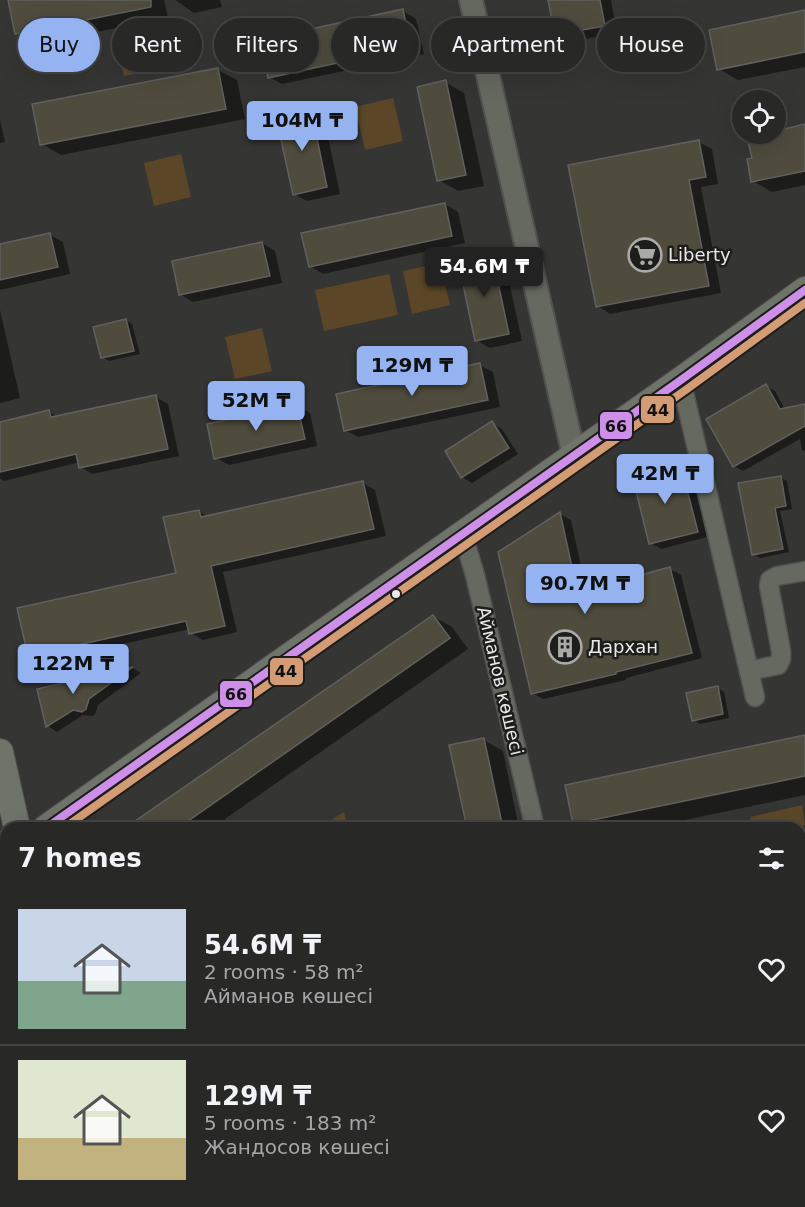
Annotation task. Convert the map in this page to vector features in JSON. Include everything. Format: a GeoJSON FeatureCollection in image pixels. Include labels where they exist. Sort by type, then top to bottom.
{"type":"FeatureCollection","features":[{"type":"Feature","properties":{"kind":"main road"},"geometry":{"type":"LineString","coordinates":[[55,822],[463,535],[805,290]]}},
{"type":"Feature","properties":{"kind":"main road"},"geometry":{"type":"LineString","coordinates":[[0,752],[16,822]]}},
{"type":"Feature","properties":{"kind":"street"},"geometry":{"type":"LineString","coordinates":[[471,0],[574,456]]}},
{"type":"Feature","properties":{"kind":"street"},"geometry":{"type":"LineString","coordinates":[[681,380],[755,696]]}},
{"type":"Feature","properties":{"kind":"street","name":"Айманов көшесі"},"geometry":{"type":"LineString","coordinates":[[463,535],[475,575],[534,822]]}},
{"type":"Feature","properties":{"kind":"street"},"geometry":{"type":"LineString","coordinates":[[749,671],[778,664],[781,659],[782,651],[769,586],[770,579],[805,572]]}},
{"type":"Feature","properties":{"kind":"shaded area"},"geometry":{"type":"Polygon","coordinates":[[[123,72],[145,72],[124,76],[123,72]]]}},
{"type":"Feature","properties":{"kind":"shaded area"},"geometry":{"type":"Polygon","coordinates":[[[393,98],[403,141],[365,150],[355,107],[393,98]]]}},
{"type":"Feature","properties":{"kind":"shaded area"},"geometry":{"type":"Polygon","coordinates":[[[181,154],[191,197],[154,206],[144,163],[181,154]]]}},
{"type":"Feature","properties":{"kind":"shaded area"},"geometry":{"type":"Polygon","coordinates":[[[440,263],[450,305],[412,314],[403,271],[440,263]]]}},
{"type":"Feature","properties":{"kind":"shaded area"},"geometry":{"type":"Polygon","coordinates":[[[389,274],[398,315],[324,331],[315,290],[389,274]]]}},
{"type":"Feature","properties":{"kind":"shaded area"},"geometry":{"type":"Polygon","coordinates":[[[262,328],[272,371],[235,379],[225,337],[262,328]]]}},
{"type":"Feature","properties":{"kind":"shaded area"},"geometry":{"type":"Polygon","coordinates":[[[802,805],[805,822],[751,822],[750,817],[802,805]]]}},
{"type":"Feature","properties":{"kind":"shaded area"},"geometry":{"type":"Polygon","coordinates":[[[344,812],[346,822],[328,822],[344,812]]]}},
{"type":"Feature","properties":{"kind":"building"},"geometry":{"type":"Polygon","coordinates":[[[8,0],[151,0],[151,7],[96,18],[18,18],[18,33],[15,34],[8,0]]]}},
{"type":"Feature","properties":{"kind":"building"},"geometry":{"type":"Polygon","coordinates":[[[548,0],[600,0],[603,18],[597,18],[597,27],[585,30],[585,18],[552,18],[548,0]]]}},
{"type":"Feature","properties":{"kind":"building"},"geometry":{"type":"Polygon","coordinates":[[[403,9],[405,18],[361,18],[403,9]]]}},
{"type":"Feature","properties":{"kind":"building"},"geometry":{"type":"Polygon","coordinates":[[[805,10],[805,52],[717,70],[709,30],[805,10]]]}},
{"type":"Feature","properties":{"kind":"building"},"geometry":{"type":"Polygon","coordinates":[[[331,25],[331,64],[319,67],[319,27],[331,25]]]}},
{"type":"Feature","properties":{"kind":"building"},"geometry":{"type":"Polygon","coordinates":[[[214,69],[214,72],[219,72],[226,109],[40,145],[32,104],[214,69]]]}},
{"type":"Feature","properties":{"kind":"building"},"geometry":{"type":"Polygon","coordinates":[[[267,72],[296,72],[268,78],[267,72]]]}},
{"type":"Feature","properties":{"kind":"building"},"geometry":{"type":"Polygon","coordinates":[[[446,80],[466,175],[437,181],[417,87],[446,80]]]}},
{"type":"Feature","properties":{"kind":"building"},"geometry":{"type":"Polygon","coordinates":[[[311,109],[327,187],[293,195],[276,117],[311,109]]]}},
{"type":"Feature","properties":{"kind":"building"},"geometry":{"type":"Polygon","coordinates":[[[805,124],[805,171],[751,182],[747,159],[752,158],[748,144],[786,144],[786,129],[805,124]]]}},
{"type":"Feature","properties":{"kind":"building"},"geometry":{"type":"Polygon","coordinates":[[[699,140],[706,177],[689,180],[709,286],[596,307],[568,165],[699,140]]]}},
{"type":"Feature","properties":{"kind":"building"},"geometry":{"type":"Polygon","coordinates":[[[445,203],[452,236],[309,267],[301,233],[445,203]]]}},
{"type":"Feature","properties":{"kind":"building"},"geometry":{"type":"Polygon","coordinates":[[[50,233],[58,267],[0,280],[0,244],[50,233]]]}},
{"type":"Feature","properties":{"kind":"building"},"geometry":{"type":"Polygon","coordinates":[[[262,242],[270,276],[179,295],[172,261],[262,242]]]}},
{"type":"Feature","properties":{"kind":"building"},"geometry":{"type":"Polygon","coordinates":[[[492,254],[509,334],[475,341],[458,261],[492,254]]]}},
{"type":"Feature","properties":{"kind":"building"},"geometry":{"type":"Polygon","coordinates":[[[126,319],[134,351],[101,358],[93,327],[126,319]]]}},
{"type":"Feature","properties":{"kind":"building"},"geometry":{"type":"Polygon","coordinates":[[[480,363],[488,400],[344,431],[336,394],[480,363]]]}},
{"type":"Feature","properties":{"kind":"building"},"geometry":{"type":"Polygon","coordinates":[[[766,384],[780,409],[805,404],[805,426],[733,467],[706,419],[766,384]]]}},
{"type":"Feature","properties":{"kind":"building"},"geometry":{"type":"Polygon","coordinates":[[[156,395],[168,449],[79,468],[76,454],[0,472],[0,422],[49,410],[51,417],[156,395]]]}},
{"type":"Feature","properties":{"kind":"building"},"geometry":{"type":"Polygon","coordinates":[[[297,404],[305,439],[214,459],[207,424],[297,404]]]}},
{"type":"Feature","properties":{"kind":"building"},"geometry":{"type":"Polygon","coordinates":[[[492,421],[509,448],[461,478],[445,451],[492,421]]]}},
{"type":"Feature","properties":{"kind":"building"},"geometry":{"type":"Polygon","coordinates":[[[681,466],[698,532],[649,544],[633,479],[681,466]]]}},
{"type":"Feature","properties":{"kind":"building"},"geometry":{"type":"Polygon","coordinates":[[[781,476],[786,506],[775,508],[783,549],[752,555],[738,483],[781,476]]]}},
{"type":"Feature","properties":{"kind":"building"},"geometry":{"type":"Polygon","coordinates":[[[363,481],[374,529],[211,566],[225,626],[189,634],[186,621],[28,656],[17,608],[176,573],[163,517],[199,510],[201,517],[363,481]]]}},
{"type":"Feature","properties":{"kind":"building"},"geometry":{"type":"Polygon","coordinates":[[[560,512],[580,604],[619,595],[615,582],[670,567],[692,653],[531,694],[498,552],[560,512]]]}},
{"type":"Feature","properties":{"kind":"building"},"geometry":{"type":"Polygon","coordinates":[[[433,615],[450,638],[187,822],[134,822],[433,615]]]}},
{"type":"Feature","properties":{"kind":"building"},"geometry":{"type":"Polygon","coordinates":[[[133,667],[89,699],[86,709],[82,712],[73,710],[46,727],[37,689],[133,667]]]}},
{"type":"Feature","properties":{"kind":"building"},"geometry":{"type":"Polygon","coordinates":[[[718,686],[723,714],[692,721],[686,693],[718,686]]]}},
{"type":"Feature","properties":{"kind":"building"},"geometry":{"type":"Polygon","coordinates":[[[805,735],[805,776],[583,822],[573,822],[565,785],[805,735]]]}},
{"type":"Feature","properties":{"kind":"building"},"geometry":{"type":"Polygon","coordinates":[[[484,738],[502,822],[466,822],[449,745],[484,738]]]}},
{"type":"Feature","properties":{"kind":"transit line","name":"66"},"geometry":{"type":"LineString","coordinates":[[55,822],[805,290]]}},
{"type":"Feature","properties":{"kind":"transit line","name":"44"},"geometry":{"type":"LineString","coordinates":[[73,822],[687,389],[805,303]]}},
{"type":"Feature","properties":{"kind":"place","name":"Liberty"},"geometry":{"type":"Point","coordinates":[645,255]}},
{"type":"Feature","properties":{"kind":"place","name":"Дархан"},"geometry":{"type":"Point","coordinates":[565,647]}}]}
